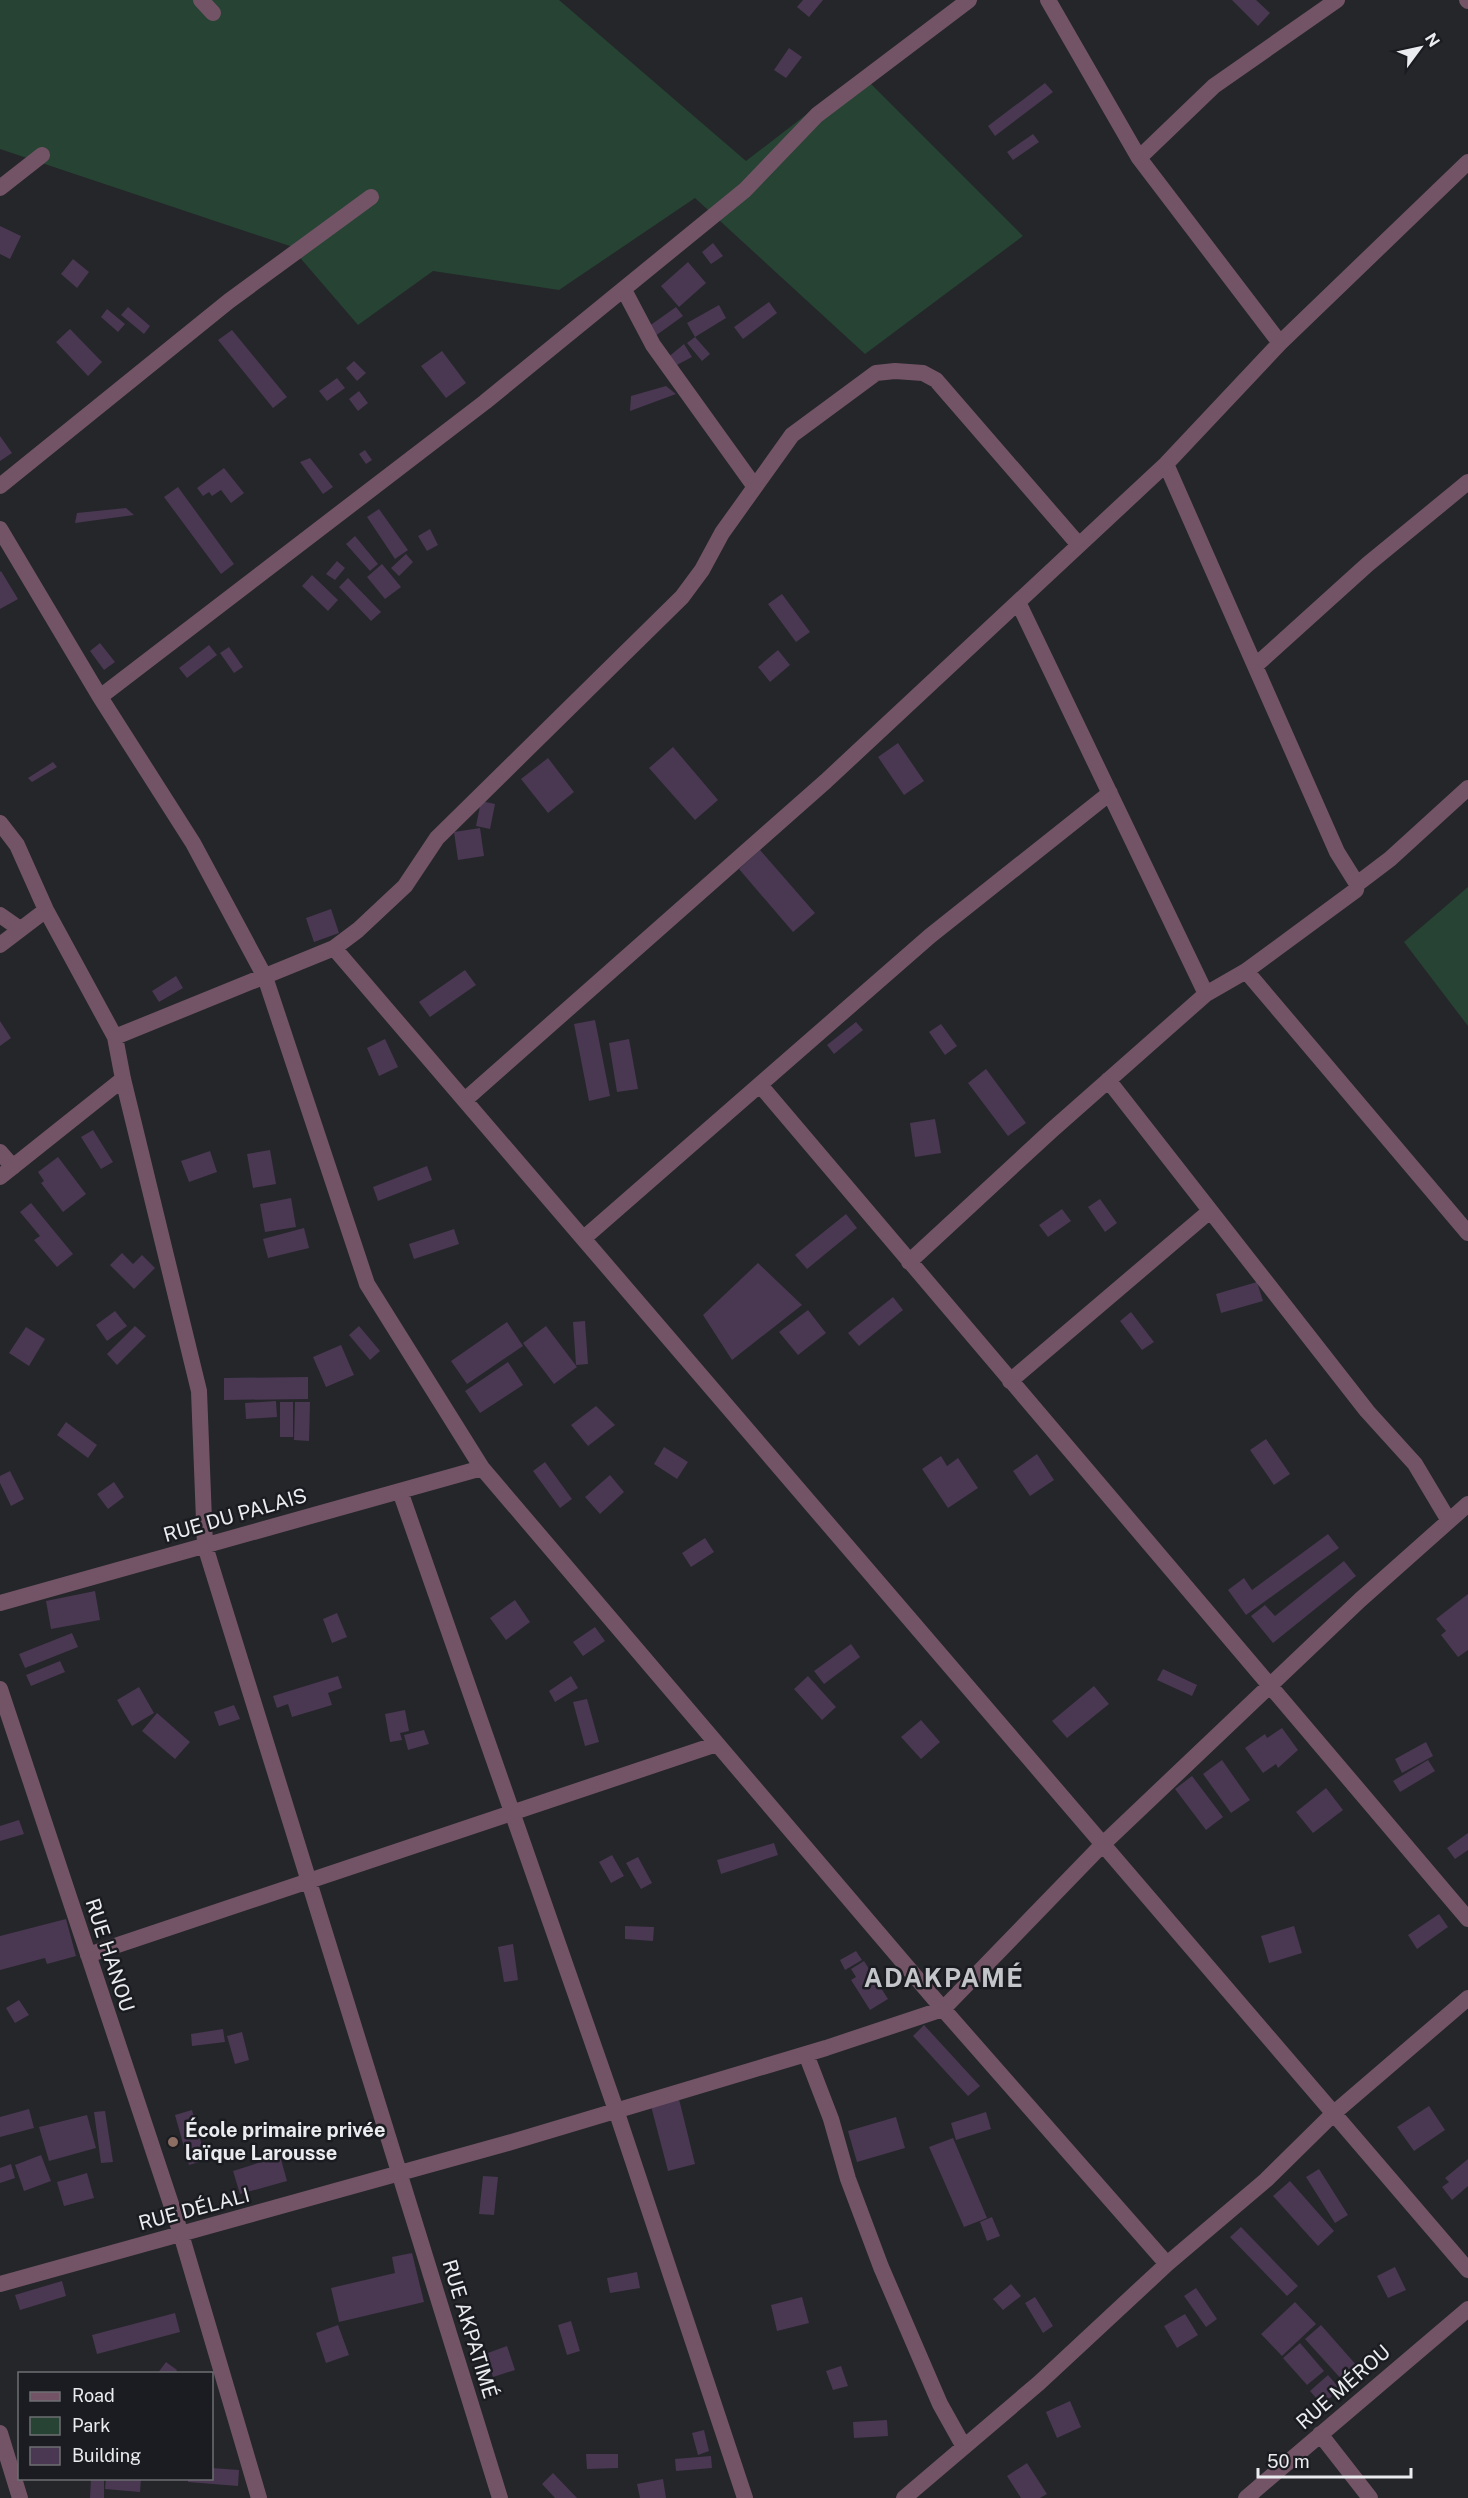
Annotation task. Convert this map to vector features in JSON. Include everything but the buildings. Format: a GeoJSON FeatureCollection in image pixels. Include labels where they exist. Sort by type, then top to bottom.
{"type":"FeatureCollection","features":[{"type":"Feature","properties":{"kind":"street"},"geometry":{"type":"LineString","coordinates":[[201,0],[213,13]]}},
{"type":"Feature","properties":{"kind":"street"},"geometry":{"type":"LineString","coordinates":[[100,697],[485,402],[745,190],[817,115],[969,0]]}},
{"type":"Feature","properties":{"kind":"street"},"geometry":{"type":"LineString","coordinates":[[1048,0],[1139,158],[1280,343]]}},
{"type":"Feature","properties":{"kind":"street"},"geometry":{"type":"LineString","coordinates":[[1139,158],[1214,86],[1336,0]]}},
{"type":"Feature","properties":{"kind":"street"},"geometry":{"type":"LineString","coordinates":[[0,188],[42,155]]}},
{"type":"Feature","properties":{"kind":"street"},"geometry":{"type":"LineString","coordinates":[[466,1099],[826,781],[1166,464],[1280,343],[1468,162]]}},
{"type":"Feature","properties":{"kind":"street"},"geometry":{"type":"LineString","coordinates":[[0,486],[229,301],[371,197]]}},
{"type":"Feature","properties":{"kind":"street"},"geometry":{"type":"LineString","coordinates":[[624,290],[653,345],[755,487]]}},
{"type":"Feature","properties":{"kind":"street"},"geometry":{"type":"LineString","coordinates":[[115,1037],[334,948],[358,930],[405,886],[437,838],[682,597],[702,570],[722,533],[792,435],[876,374],[895,370],[923,373],[936,380],[1079,545]]}},
{"type":"Feature","properties":{"kind":"street"},"geometry":{"type":"LineString","coordinates":[[1166,464],[1337,852],[1357,884]]}},
{"type":"Feature","properties":{"kind":"street"},"geometry":{"type":"LineString","coordinates":[[1255,666],[1368,564],[1468,482]]}},
{"type":"Feature","properties":{"kind":"street"},"geometry":{"type":"LineString","coordinates":[[0,529],[100,697],[193,843],[265,977],[367,1284],[482,1468],[943,2009],[1167,2264]]}},
{"type":"Feature","properties":{"kind":"street"},"geometry":{"type":"LineString","coordinates":[[1018,602],[1206,994]]}},
{"type":"Feature","properties":{"kind":"street"},"geometry":{"type":"LineString","coordinates":[[909,1262],[1108,1080],[1206,994],[1246,971],[1355,892],[1357,884],[1389,859],[1468,788]]}},
{"type":"Feature","properties":{"kind":"street"},"geometry":{"type":"LineString","coordinates":[[584,1238],[930,936],[1110,793]]}},
{"type":"Feature","properties":{"kind":"street","name":"RUE AKPATIMÉ"},"geometry":{"type":"LineString","coordinates":[[0,823],[17,845],[46,910],[115,1037],[123,1079],[199,1391],[205,1545],[500,2498]]}},
{"type":"Feature","properties":{"kind":"street"},"geometry":{"type":"LineString","coordinates":[[0,945],[46,910]]}},
{"type":"Feature","properties":{"kind":"street"},"geometry":{"type":"LineString","coordinates":[[0,915],[20,930]]}},
{"type":"Feature","properties":{"kind":"street"},"geometry":{"type":"LineString","coordinates":[[334,948],[466,1099],[1468,2270]]}},
{"type":"Feature","properties":{"kind":"street"},"geometry":{"type":"LineString","coordinates":[[1246,971],[1468,1233]]}},
{"type":"Feature","properties":{"kind":"street"},"geometry":{"type":"LineString","coordinates":[[0,1152],[6,1172],[123,1079]]}},
{"type":"Feature","properties":{"kind":"street"},"geometry":{"type":"LineString","coordinates":[[1108,1080],[1366,1411],[1415,1464],[1449,1521]]}},
{"type":"Feature","properties":{"kind":"street"},"geometry":{"type":"LineString","coordinates":[[760,1085],[1468,1919]]}},
{"type":"Feature","properties":{"kind":"street"},"geometry":{"type":"LineString","coordinates":[[1010,1381],[1210,1211]]}},
{"type":"Feature","properties":{"kind":"street","name":"RUE DU PALAIS"},"geometry":{"type":"LineString","coordinates":[[0,1603],[482,1468]]}},
{"type":"Feature","properties":{"kind":"street"},"geometry":{"type":"LineString","coordinates":[[400,1491],[616,2110],[745,2498]]}},
{"type":"Feature","properties":{"kind":"street"},"geometry":{"type":"LineString","coordinates":[[943,2009],[1102,1845],[1468,1504]]}},
{"type":"Feature","properties":{"kind":"street","name":"RUE HANOU"},"geometry":{"type":"LineString","coordinates":[[0,1689],[181,2234],[259,2498]]}},
{"type":"Feature","properties":{"kind":"street"},"geometry":{"type":"LineString","coordinates":[[88,1955],[717,1744]]}},
{"type":"Feature","properties":{"kind":"street"},"geometry":{"type":"LineString","coordinates":[[904,2498],[1038,2383],[1167,2264],[1266,2180],[1334,2113],[1468,1998]]}},
{"type":"Feature","properties":{"kind":"street","name":"RUE DÉLALI"},"geometry":{"type":"LineString","coordinates":[[0,2284],[616,2110],[806,2054],[943,2009]]}},
{"type":"Feature","properties":{"kind":"street"},"geometry":{"type":"LineString","coordinates":[[806,2054],[831,2119],[848,2179],[881,2267],[940,2404],[964,2447]]}},
{"type":"Feature","properties":{"kind":"street","name":"RUE MÉROU"},"geometry":{"type":"LineString","coordinates":[[1246,2498],[1468,2309]]}},
{"type":"Feature","properties":{"kind":"street"},"geometry":{"type":"LineString","coordinates":[[0,2433],[20,2498]]}},
{"type":"Feature","properties":{"kind":"street"},"geometry":{"type":"LineString","coordinates":[[1320,2434],[1370,2498]]}},
{"type":"Feature","properties":{"kind":"green space"},"geometry":{"type":"Polygon","coordinates":[[[0,0],[559,0],[746,161],[860,73],[1023,236],[865,354],[695,198],[559,290],[433,271],[358,325],[290,246],[0,149],[0,0]]]}},
{"type":"Feature","properties":{"kind":"green space"},"geometry":{"type":"Polygon","coordinates":[[[1468,887],[1468,1026],[1404,942],[1468,887]]]}},
{"type":"Feature","properties":{"kind":"place","name":"École primaire privée laïque Larousse"},"geometry":{"type":"Point","coordinates":[173,2142]}},
{"type":"Feature","properties":{"kind":"district","name":"ADAKPAMÉ"},"geometry":{"type":"Point","coordinates":[944,1977]}}]}
